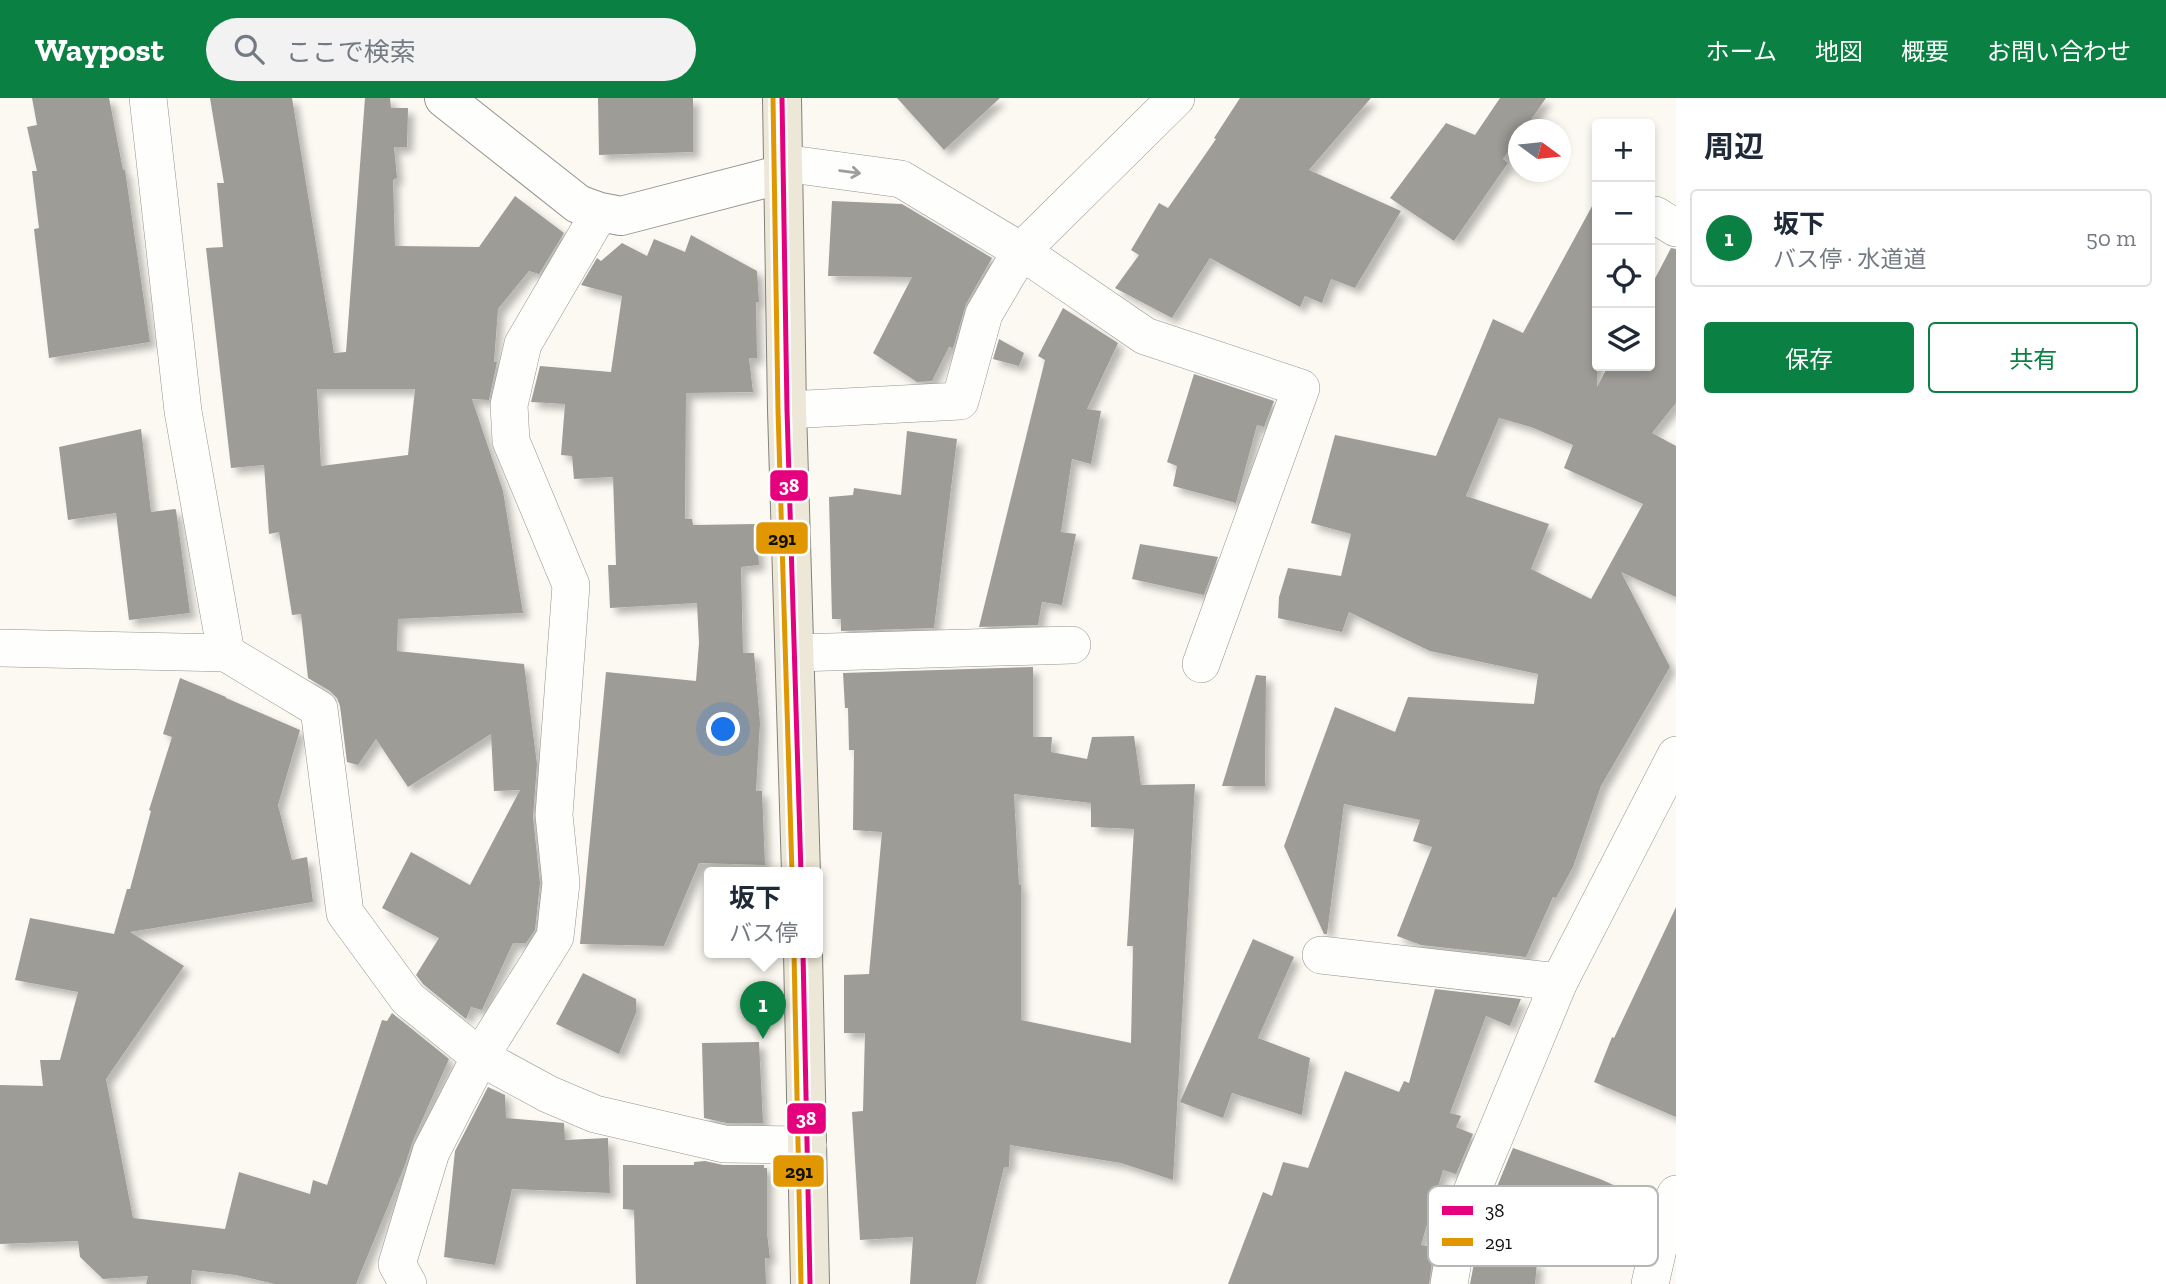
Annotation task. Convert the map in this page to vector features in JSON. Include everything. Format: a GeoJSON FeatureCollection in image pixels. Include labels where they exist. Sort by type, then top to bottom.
{"type":"FeatureCollection","features":[{"type":"Feature","properties":{"kind":"main road"},"geometry":{"type":"LineString","coordinates":[[782,98],[787,410],[801,867]]}},
{"type":"Feature","properties":{"kind":"main road"},"geometry":{"type":"LineString","coordinates":[[803,958],[810,1284]]}},
{"type":"Feature","properties":{"kind":"street"},"geometry":{"type":"LineString","coordinates":[[148,98],[183,411],[226,653]]}},
{"type":"Feature","properties":{"kind":"street"},"geometry":{"type":"LineString","coordinates":[[444,98],[578,204],[621,216],[783,168],[901,179],[1021,251],[1145,336],[1301,388],[1201,664]]}},
{"type":"Feature","properties":{"kind":"street"},"geometry":{"type":"LineString","coordinates":[[787,410],[960,401],[984,314],[1021,251],[1176,98]]}},
{"type":"Feature","properties":{"kind":"street"},"geometry":{"type":"LineString","coordinates":[[408,1284],[397,1264],[431,1152],[480,1057],[555,937],[561,883],[554,815],[571,585],[512,441],[509,405],[523,344],[600,212]]}},
{"type":"Feature","properties":{"kind":"street"},"geometry":{"type":"LineString","coordinates":[[795,653],[1072,645]]}},
{"type":"Feature","properties":{"kind":"street"},"geometry":{"type":"LineString","coordinates":[[0,648],[226,653],[319,709],[345,913],[408,999],[480,1057],[548,1094],[595,1114],[724,1144],[808,1145]]}},
{"type":"Feature","properties":{"kind":"street"},"geometry":{"type":"LineString","coordinates":[[1474,1186],[1559,982],[1676,755]]}},
{"type":"Feature","properties":{"kind":"street"},"geometry":{"type":"LineString","coordinates":[[1321,955],[1559,982]]}},
{"type":"Feature","properties":{"kind":"street"},"geometry":{"type":"LineString","coordinates":[[1658,1249],[1666,1214],[1676,1194]]}},
{"type":"Feature","properties":{"kind":"street"},"geometry":{"type":"LineString","coordinates":[[1449,1284],[1452,1266]]}},
{"type":"Feature","properties":{"kind":"street"},"geometry":{"type":"LineString","coordinates":[[1650,1284],[1654,1266]]}},
{"type":"Feature","properties":{"kind":"building"},"geometry":{"type":"Polygon","coordinates":[[[32,98],[109,98],[125,170],[150,342],[49,358],[34,229],[39,228],[32,171],[37,171],[27,127],[37,125],[32,98]]]}},
{"type":"Feature","properties":{"kind":"building"},"geometry":{"type":"Polygon","coordinates":[[[210,98],[292,98],[334,353],[346,352],[365,98],[390,98],[391,108],[408,108],[407,147],[394,147],[397,178],[393,180],[395,246],[479,247],[515,196],[564,233],[539,274],[529,271],[498,309],[494,362],[497,362],[489,400],[472,399],[503,491],[523,613],[398,619],[397,651],[524,664],[537,764],[533,817],[540,883],[535,930],[526,943],[513,943],[482,1010],[471,1007],[466,1019],[423,984],[416,975],[439,938],[382,908],[411,852],[470,885],[520,790],[494,791],[491,734],[408,787],[376,739],[358,765],[347,762],[337,698],[308,678],[301,614],[292,615],[279,532],[269,534],[264,465],[231,468],[206,248],[223,247],[217,183],[224,183],[210,98]],[[317,389],[321,466],[408,455],[415,389],[317,389]]]}},
{"type":"Feature","properties":{"kind":"building"},"geometry":{"type":"Polygon","coordinates":[[[598,98],[693,98],[693,152],[599,155],[598,98]]]}},
{"type":"Feature","properties":{"kind":"building"},"geometry":{"type":"Polygon","coordinates":[[[897,98],[1000,98],[944,150],[897,98]]]}},
{"type":"Feature","properties":{"kind":"building"},"geometry":{"type":"Polygon","coordinates":[[[1240,98],[1371,98],[1309,170],[1401,211],[1355,288],[1331,279],[1322,303],[1305,296],[1300,307],[1210,258],[1172,318],[1115,288],[1139,255],[1131,250],[1159,203],[1168,208],[1216,139],[1214,138],[1240,98]]]}},
{"type":"Feature","properties":{"kind":"building"},"geometry":{"type":"Polygon","coordinates":[[[1500,98],[1546,98],[1532,119],[1508,119],[1508,152],[1503,159],[1508,163],[1454,241],[1390,198],[1446,123],[1475,135],[1500,98]]]}},
{"type":"Feature","properties":{"kind":"building"},"geometry":{"type":"Polygon","coordinates":[[[832,201],[902,204],[992,258],[966,304],[953,348],[949,347],[932,381],[917,382],[873,353],[912,277],[828,276],[832,201]]]}},
{"type":"Feature","properties":{"kind":"building"},"geometry":{"type":"Polygon","coordinates":[[[1592,206],[1592,371],[1597,371],[1597,387],[1605,371],[1655,371],[1655,278],[1671,248],[1676,249],[1676,403],[1652,433],[1676,446],[1676,597],[1621,572],[1670,667],[1601,786],[1573,867],[1556,898],[1553,897],[1526,957],[1421,945],[1397,936],[1432,847],[1413,841],[1420,820],[1344,804],[1327,934],[1324,934],[1284,846],[1335,707],[1395,732],[1408,697],[1534,704],[1538,674],[1430,651],[1349,612],[1342,632],[1278,618],[1279,597],[1288,568],[1341,576],[1351,534],[1311,523],[1335,435],[1436,456],[1493,319],[1523,333],[1592,206]],[[1499,418],[1466,496],[1549,524],[1531,569],[1591,599],[1643,504],[1564,468],[1573,445],[1531,427],[1499,418]]]}},
{"type":"Feature","properties":{"kind":"building"},"geometry":{"type":"Polygon","coordinates":[[[691,235],[757,271],[757,358],[749,358],[753,392],[686,393],[685,519],[692,519],[693,525],[756,524],[759,565],[741,567],[743,653],[754,653],[760,723],[756,791],[762,791],[765,865],[699,863],[664,946],[580,944],[606,672],[696,681],[699,643],[697,603],[610,608],[608,565],[616,565],[613,477],[574,479],[572,456],[561,455],[565,404],[531,402],[540,366],[611,372],[622,296],[581,285],[597,258],[601,261],[622,243],[647,256],[654,239],[685,252],[691,235]]]}},
{"type":"Feature","properties":{"kind":"building"},"geometry":{"type":"Polygon","coordinates":[[[1063,308],[1118,343],[1087,409],[1101,411],[1091,464],[1072,459],[1061,532],[1076,534],[1062,605],[1042,602],[1038,625],[979,627],[1045,360],[1038,356],[1063,308]]]}},
{"type":"Feature","properties":{"kind":"building"},"geometry":{"type":"Polygon","coordinates":[[[999,339],[1024,353],[1019,366],[993,359],[999,339]]]}},
{"type":"Feature","properties":{"kind":"building"},"geometry":{"type":"Polygon","coordinates":[[[1194,374],[1274,401],[1264,427],[1257,425],[1236,503],[1173,486],[1177,466],[1167,462],[1194,374]]]}},
{"type":"Feature","properties":{"kind":"building"},"geometry":{"type":"Polygon","coordinates":[[[141,429],[151,512],[176,510],[190,613],[129,620],[116,513],[68,520],[59,447],[141,429]]]}},
{"type":"Feature","properties":{"kind":"building"},"geometry":{"type":"Polygon","coordinates":[[[907,431],[957,439],[934,628],[841,631],[841,619],[832,619],[829,497],[853,495],[854,488],[901,495],[907,431]]]}},
{"type":"Feature","properties":{"kind":"building"},"geometry":{"type":"Polygon","coordinates":[[[1140,544],[1218,557],[1204,595],[1132,579],[1140,544]]]}},
{"type":"Feature","properties":{"kind":"building"},"geometry":{"type":"Polygon","coordinates":[[[1033,667],[1033,737],[1052,737],[1051,752],[1087,759],[1092,737],[1134,736],[1141,785],[1195,784],[1173,1180],[1121,1163],[1010,1145],[1009,1167],[1004,1167],[976,1284],[910,1284],[913,1237],[860,1240],[852,1112],[863,1111],[865,1033],[844,1033],[844,975],[869,974],[882,832],[853,830],[854,750],[849,750],[848,708],[845,708],[843,673],[1033,667]],[[1014,794],[1021,885],[1021,1020],[1131,1043],[1133,946],[1127,946],[1134,829],[1091,827],[1091,803],[1014,794]]]}},
{"type":"Feature","properties":{"kind":"building"},"geometry":{"type":"Polygon","coordinates":[[[1256,675],[1266,676],[1265,786],[1222,786],[1256,675]]]}},
{"type":"Feature","properties":{"kind":"building"},"geometry":{"type":"Polygon","coordinates":[[[180,678],[300,730],[278,805],[292,860],[307,857],[313,902],[130,932],[184,966],[106,1079],[133,1218],[225,1229],[239,1172],[310,1194],[313,1180],[327,1185],[382,1020],[387,1021],[392,1013],[449,1059],[412,1143],[356,1284],[275,1284],[236,1275],[192,1270],[191,1284],[146,1284],[148,1276],[103,1279],[80,1257],[78,1241],[0,1244],[0,1085],[43,1086],[40,1060],[60,1060],[78,992],[15,980],[30,918],[114,934],[127,889],[130,889],[151,811],[149,810],[172,737],[163,734],[180,678]]]}},
{"type":"Feature","properties":{"kind":"building"},"geometry":{"type":"Polygon","coordinates":[[[1676,907],[1676,1117],[1594,1082],[1612,1037],[1614,1038],[1676,907]]]}},
{"type":"Feature","properties":{"kind":"building"},"geometry":{"type":"Polygon","coordinates":[[[1253,939],[1294,957],[1258,1038],[1310,1058],[1302,1115],[1232,1093],[1223,1118],[1180,1102],[1253,939]]]}},
{"type":"Feature","properties":{"kind":"building"},"geometry":{"type":"Polygon","coordinates":[[[583,973],[636,999],[636,1013],[619,1054],[556,1024],[583,973]]]}},
{"type":"Feature","properties":{"kind":"building"},"geometry":{"type":"Polygon","coordinates":[[[1435,989],[1521,999],[1510,1026],[1486,1016],[1450,1113],[1461,1116],[1456,1127],[1473,1134],[1456,1174],[1443,1170],[1438,1186],[1428,1186],[1428,1221],[1421,1245],[1428,1246],[1428,1266],[1431,1266],[1429,1284],[1228,1284],[1263,1192],[1272,1196],[1283,1162],[1308,1168],[1345,1071],[1399,1092],[1404,1081],[1409,1083],[1435,989]]]}},
{"type":"Feature","properties":{"kind":"building"},"geometry":{"type":"Polygon","coordinates":[[[759,1042],[763,1123],[727,1123],[704,1118],[702,1043],[759,1042]]]}},
{"type":"Feature","properties":{"kind":"building"},"geometry":{"type":"Polygon","coordinates":[[[488,1087],[505,1095],[506,1118],[564,1123],[565,1140],[608,1138],[610,1193],[512,1189],[495,1265],[444,1257],[455,1151],[488,1087]]]}},
{"type":"Feature","properties":{"kind":"building"},"geometry":{"type":"Polygon","coordinates":[[[1513,1148],[1616,1186],[1497,1186],[1513,1148]]]}},
{"type":"Feature","properties":{"kind":"building"},"geometry":{"type":"Polygon","coordinates":[[[705,1161],[723,1165],[764,1165],[764,1168],[767,1168],[767,1233],[770,1258],[765,1258],[766,1284],[636,1284],[634,1210],[623,1209],[623,1165],[694,1165],[694,1162],[705,1161]]]}},
{"type":"Feature","properties":{"kind":"building"},"geometry":{"type":"Polygon","coordinates":[[[1473,1266],[1537,1266],[1535,1284],[1470,1284],[1473,1266]]]}},
{"type":"Feature","properties":{"kind":"transit line","name":"291"},"geometry":{"type":"LineString","coordinates":[[773,98],[778,410],[792,867]]}},
{"type":"Feature","properties":{"kind":"transit line","name":"38"},"geometry":{"type":"LineString","coordinates":[[782,98],[787,410],[801,867]]}},
{"type":"Feature","properties":{"kind":"transit line","name":"291"},"geometry":{"type":"LineString","coordinates":[[794,958],[801,1284]]}},
{"type":"Feature","properties":{"kind":"transit line","name":"38"},"geometry":{"type":"LineString","coordinates":[[803,958],[810,1284]]}},
{"type":"Feature","properties":{"kind":"place","name":"坂下"},"geometry":{"type":"Point","coordinates":[763,1039]}}]}
